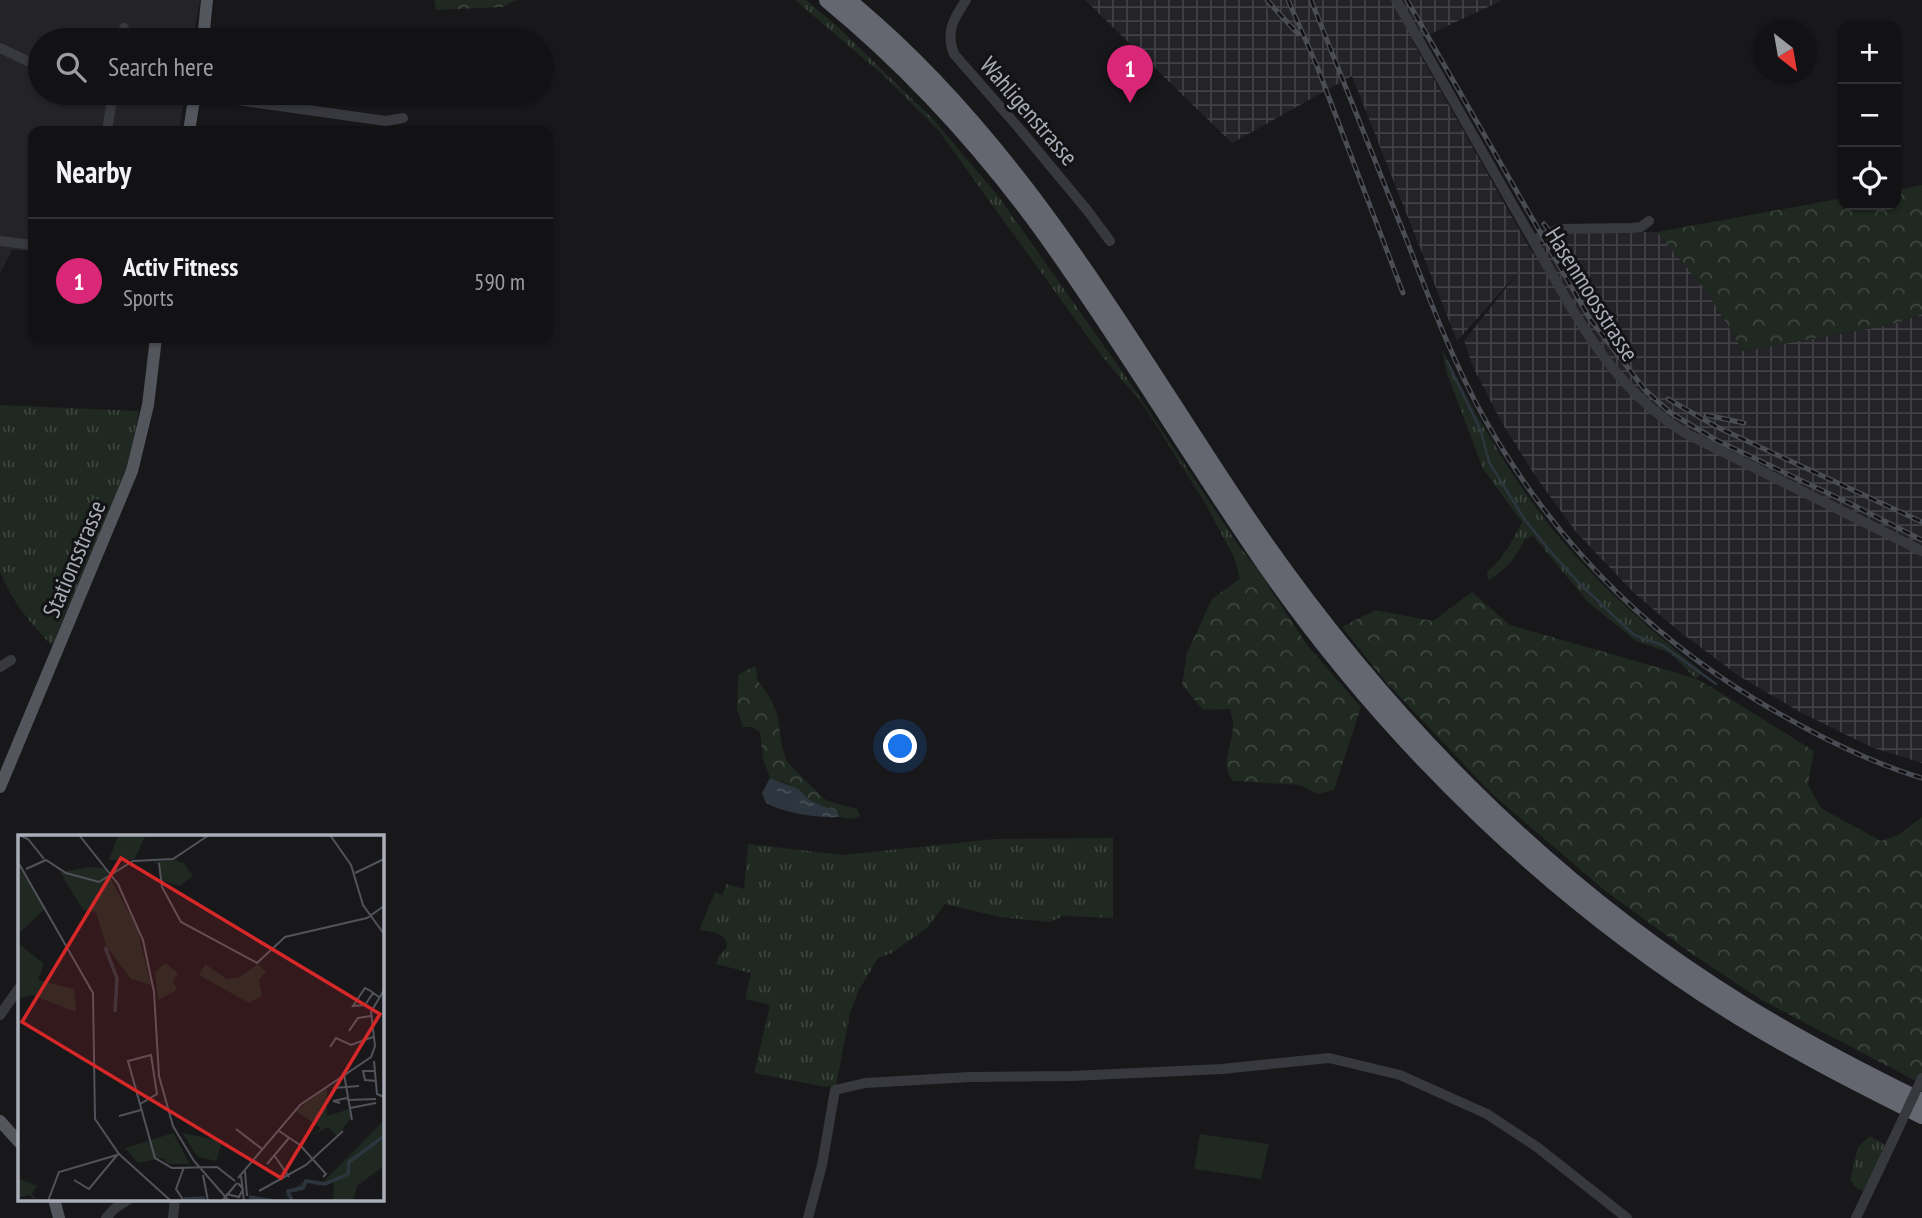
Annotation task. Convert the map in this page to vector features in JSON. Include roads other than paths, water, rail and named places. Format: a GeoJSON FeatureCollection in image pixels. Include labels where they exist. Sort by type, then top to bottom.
{"type":"FeatureCollection","features":[{"type":"Feature","properties":{"kind":"highway"},"geometry":{"type":"LineString","coordinates":[[827,0],[913,78],[959,127],[1004,182],[1083,290],[1279,584],[1367,696],[1474,810],[1554,882],[1678,977],[1787,1046],[1922,1116]]}},
{"type":"Feature","properties":{"kind":"highway"},"geometry":{"type":"LineString","coordinates":[[848,0],[936,83],[1008,165],[1090,278],[1244,512],[1304,597],[1383,695],[1480,799],[1570,878],[1685,965],[1793,1034],[1922,1101]]}},
{"type":"Feature","properties":{"kind":"main road"},"geometry":{"type":"LineString","coordinates":[[204,28],[207,0]]}},
{"type":"Feature","properties":{"kind":"main road"},"geometry":{"type":"LineString","coordinates":[[190,126],[193,105]]}},
{"type":"Feature","properties":{"kind":"main road","name":"Stationsstrasse"},"geometry":{"type":"LineString","coordinates":[[0,787],[3,773],[132,471],[146,416],[155,343]]}},
{"type":"Feature","properties":{"kind":"main road"},"geometry":{"type":"LineString","coordinates":[[0,1121],[18,1141]]}},
{"type":"Feature","properties":{"kind":"main road"},"geometry":{"type":"LineString","coordinates":[[54,1200],[59,1218]]}},
{"type":"Feature","properties":{"kind":"street","name":"Wahligenstrasse"},"geometry":{"type":"LineString","coordinates":[[966,0],[951,27],[951,48],[957,59],[1018,127],[1110,241]]}},
{"type":"Feature","properties":{"kind":"street","name":"Hasenmoosstrasse"},"geometry":{"type":"LineString","coordinates":[[1396,0],[1603,358],[1623,382],[1660,416],[1698,440],[1922,551]]}},
{"type":"Feature","properties":{"kind":"street"},"geometry":{"type":"LineString","coordinates":[[0,48],[28,61]]}},
{"type":"Feature","properties":{"kind":"street"},"geometry":{"type":"LineString","coordinates":[[108,126],[111,105]]}},
{"type":"Feature","properties":{"kind":"street"},"geometry":{"type":"LineString","coordinates":[[277,105],[386,121],[404,118]]}},
{"type":"Feature","properties":{"kind":"street"},"geometry":{"type":"LineString","coordinates":[[1533,240],[1558,229],[1631,228],[1640,227],[1649,221]]}},
{"type":"Feature","properties":{"kind":"street"},"geometry":{"type":"LineString","coordinates":[[0,241],[28,244]]}},
{"type":"Feature","properties":{"kind":"street"},"geometry":{"type":"LineString","coordinates":[[0,667],[11,660]]}},
{"type":"Feature","properties":{"kind":"street"},"geometry":{"type":"LineString","coordinates":[[0,1015],[18,989]]}},
{"type":"Feature","properties":{"kind":"street"},"geometry":{"type":"LineString","coordinates":[[808,1218],[822,1165],[835,1090],[878,1082],[1222,1069],[1329,1058],[1400,1075],[1487,1114],[1537,1147],[1627,1218]]}},
{"type":"Feature","properties":{"kind":"street"},"geometry":{"type":"LineString","coordinates":[[1856,1218],[1922,1078]]}},
{"type":"Feature","properties":{"kind":"street"},"geometry":{"type":"LineString","coordinates":[[106,1218],[128,1200]]}},
{"type":"Feature","properties":{"kind":"street"},"geometry":{"type":"LineString","coordinates":[[173,1218],[175,1200]]}},
{"type":"Feature","properties":{"kind":"water"},"geometry":{"type":"Polygon","coordinates":[[[770,778],[798,789],[811,801],[835,811],[840,817],[802,814],[766,803],[762,793],[770,778]]]}},
{"type":"Feature","properties":{"kind":"waterway"},"geometry":{"type":"LineString","coordinates":[[1447,361],[1481,431],[1489,462],[1525,520],[1550,551],[1578,582],[1634,635],[1662,645],[1716,684]]}},
{"type":"Feature","properties":{"kind":"railway"},"geometry":{"type":"LineString","coordinates":[[1267,0],[1298,34]]}},
{"type":"Feature","properties":{"kind":"railway"},"geometry":{"type":"LineString","coordinates":[[1288,0],[1317,66],[1403,293]]}},
{"type":"Feature","properties":{"kind":"railway"},"geometry":{"type":"LineString","coordinates":[[1311,0],[1461,373],[1512,465],[1545,510],[1579,553],[1617,592],[1657,629],[1701,663],[1747,694],[1811,731],[1873,761],[1922,778]]}},
{"type":"Feature","properties":{"kind":"railway"},"geometry":{"type":"LineString","coordinates":[[1407,0],[1590,319],[1646,391],[1671,413],[1716,440],[1922,540]]}},
{"type":"Feature","properties":{"kind":"railway"},"geometry":{"type":"LineString","coordinates":[[1544,224],[1567,254],[1584,284]]}},
{"type":"Feature","properties":{"kind":"railway"},"geometry":{"type":"LineString","coordinates":[[1668,399],[1717,427],[1922,522]]}},
{"type":"Feature","properties":{"kind":"railway"},"geometry":{"type":"LineString","coordinates":[[1706,415],[1744,423]]}},
{"type":"Feature","properties":{"kind":"place","name":"Activ Fitness"},"geometry":{"type":"Point","coordinates":[1130,103]}}]}
